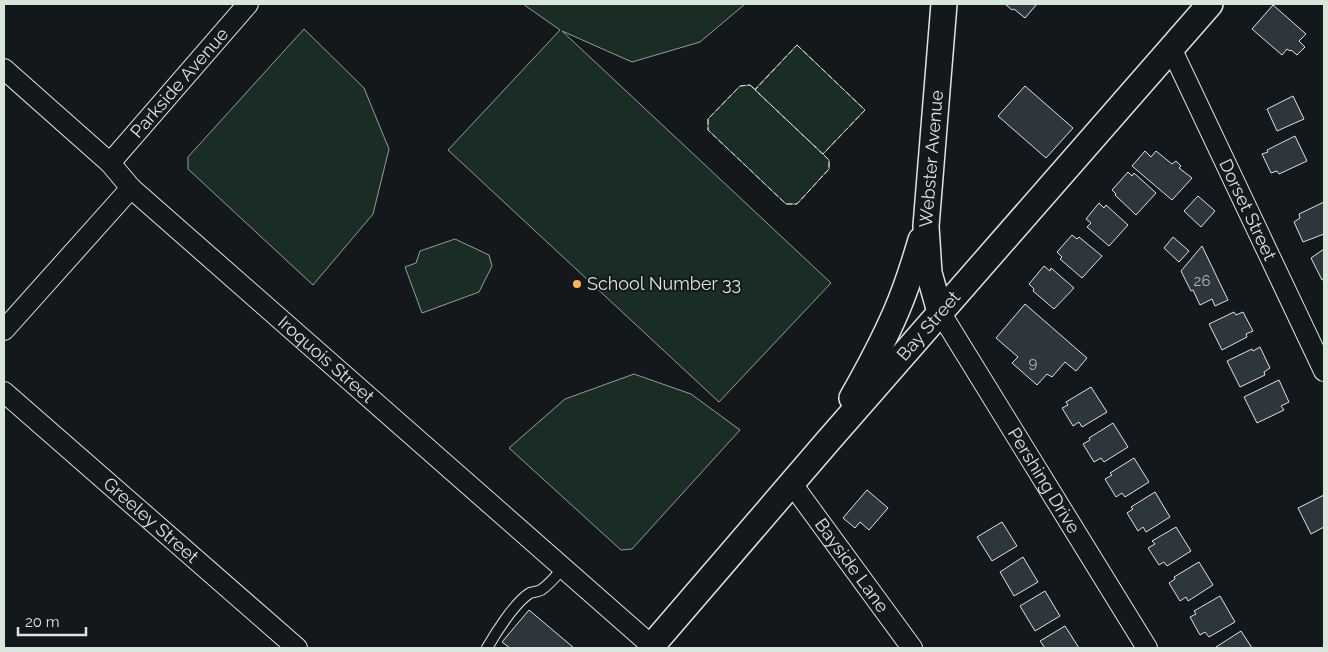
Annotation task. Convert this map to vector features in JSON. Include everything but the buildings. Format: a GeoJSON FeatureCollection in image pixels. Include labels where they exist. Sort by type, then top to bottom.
{"type":"FeatureCollection","features":[{"type":"Feature","properties":{"kind":"street","name":"Parkside Avenue"},"geometry":{"type":"LineString","coordinates":[[110,163],[248,4]]}},
{"type":"Feature","properties":{"kind":"street","name":"Webster Avenue"},"geometry":{"type":"LineString","coordinates":[[940,312],[928,273],[926,226],[944,4]]}},
{"type":"Feature","properties":{"kind":"street","name":"Bay Street"},"geometry":{"type":"LineString","coordinates":[[651,647],[940,312],[1210,4]]}},
{"type":"Feature","properties":{"kind":"street","name":"Dorset Street"},"geometry":{"type":"LineString","coordinates":[[1171,48],[1324,371]]}},
{"type":"Feature","properties":{"kind":"street","name":"Iroquois Street"},"geometry":{"type":"LineString","coordinates":[[4,69],[110,163],[131,188],[651,647]]}},
{"type":"Feature","properties":{"kind":"street"},"geometry":{"type":"LineString","coordinates":[[4,330],[131,188]]}},
{"type":"Feature","properties":{"kind":"street"},"geometry":{"type":"LineString","coordinates":[[828,441],[875,357],[907,284],[926,226]]}},
{"type":"Feature","properties":{"kind":"street","name":"Pershing Drive"},"geometry":{"type":"LineString","coordinates":[[940,312],[1147,648]]}},
{"type":"Feature","properties":{"kind":"street","name":"Greeley Street"},"geometry":{"type":"LineString","coordinates":[[4,392],[297,648]]}},
{"type":"Feature","properties":{"kind":"street","name":"Bayside Lane"},"geometry":{"type":"LineString","coordinates":[[792,484],[912,648]]}},
{"type":"Feature","properties":{"kind":"lane"},"geometry":{"type":"LineString","coordinates":[[486,648],[518,604],[529,594],[550,583],[563,568]]}},
{"type":"Feature","properties":{"kind":"green space"},"geometry":{"type":"Polygon","coordinates":[[[523,4],[745,4],[700,42],[632,62],[562,31],[831,283],[719,402],[448,150],[560,30],[523,4]]]}},
{"type":"Feature","properties":{"kind":"green space"},"geometry":{"type":"Polygon","coordinates":[[[304,29],[364,88],[389,149],[373,214],[313,285],[188,169],[188,157],[304,29]]]}},
{"type":"Feature","properties":{"kind":"green space"},"geometry":{"type":"Polygon","coordinates":[[[797,45],[865,110],[823,154],[829,160],[829,169],[797,204],[786,204],[708,130],[708,119],[740,86],[750,85],[755,89],[797,45]]]}},
{"type":"Feature","properties":{"kind":"green space"},"geometry":{"type":"Polygon","coordinates":[[[455,239],[489,255],[492,266],[479,292],[422,313],[405,267],[416,263],[420,251],[455,239]]]}},
{"type":"Feature","properties":{"kind":"green space"},"geometry":{"type":"Polygon","coordinates":[[[634,374],[691,394],[740,430],[632,549],[621,550],[509,448],[565,399],[634,374]]]}},
{"type":"Feature","properties":{"kind":"fence"},"geometry":{"type":"LineString","coordinates":[[797,45],[865,110],[823,154],[755,90],[797,45]]}},
{"type":"Feature","properties":{"kind":"fence"},"geometry":{"type":"LineString","coordinates":[[750,85],[829,160],[829,169],[797,204],[786,204],[708,130],[708,119],[740,86],[750,85]]}},
{"type":"Feature","properties":{"kind":"place","name":"School Number 33"},"geometry":{"type":"Point","coordinates":[577,284]}}]}
